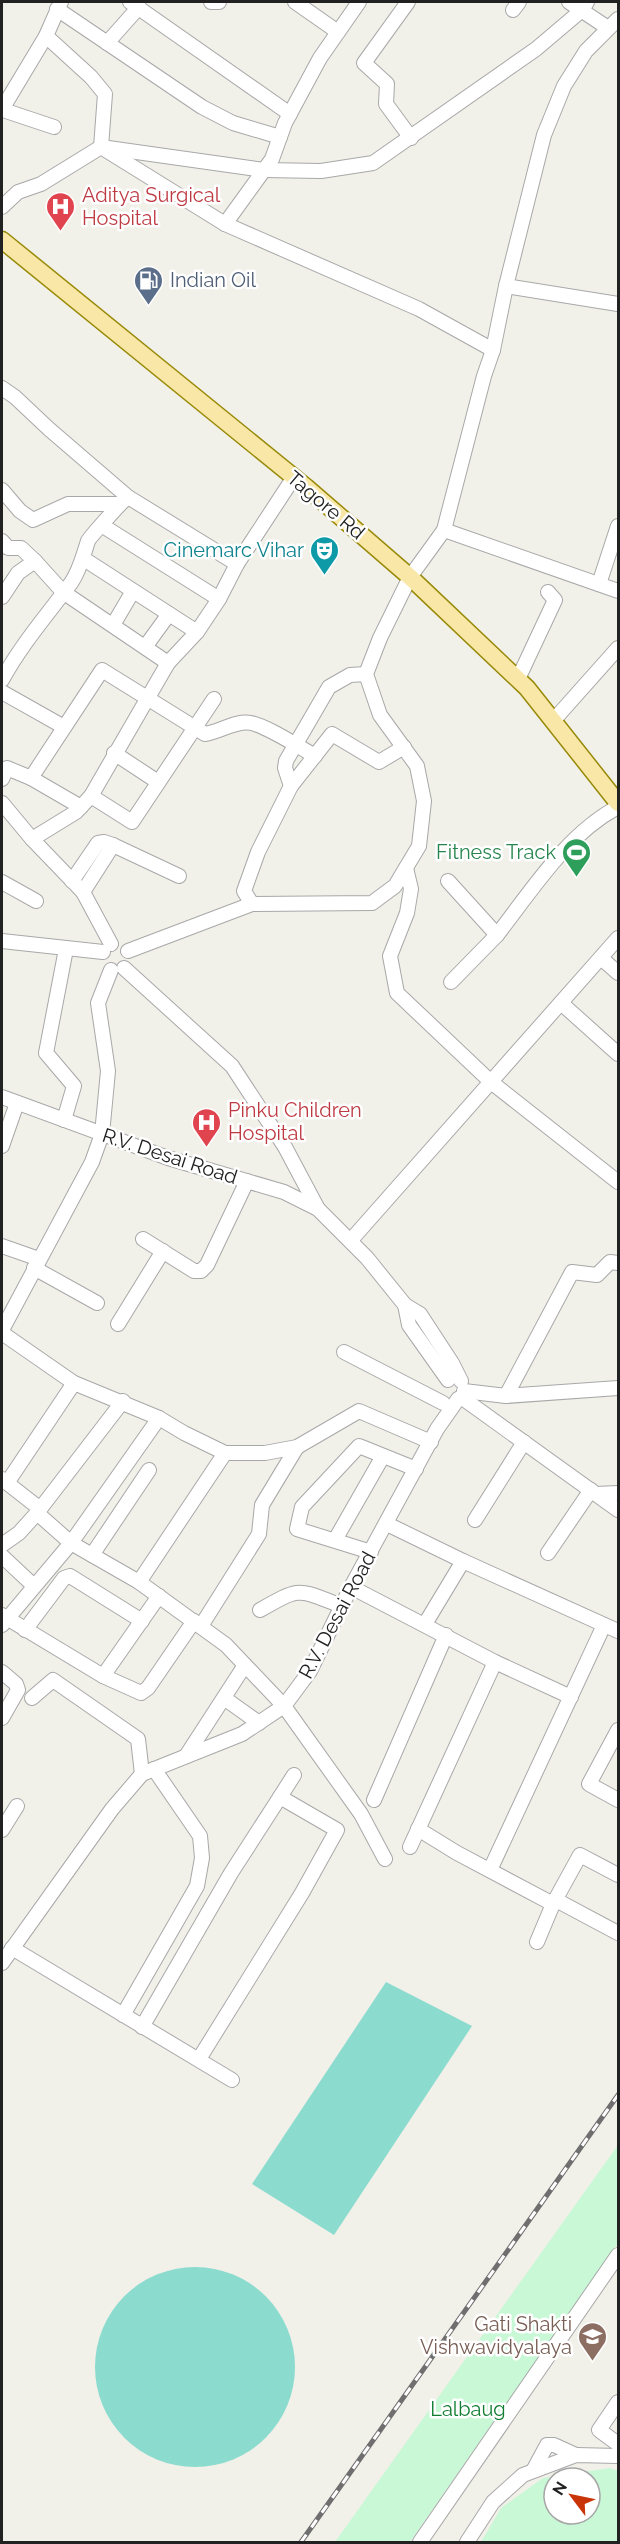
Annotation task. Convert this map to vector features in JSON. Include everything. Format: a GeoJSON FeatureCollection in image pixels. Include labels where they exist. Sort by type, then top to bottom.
{"type":"FeatureCollection","features":[{"type":"Feature","properties":{"kind":"main road","name":"Tagore Rd"},"geometry":{"type":"LineString","coordinates":[[2,240],[294,477],[410,577],[518,679],[618,805]]}},
{"type":"Feature","properties":{"kind":"street"},"geometry":{"type":"LineString","coordinates":[[211,2],[219,2]]}},
{"type":"Feature","properties":{"kind":"street"},"geometry":{"type":"LineString","coordinates":[[295,2],[338,32]]}},
{"type":"Feature","properties":{"kind":"street"},"geometry":{"type":"LineString","coordinates":[[225,224],[272,159],[290,114],[320,58],[359,2]]}},
{"type":"Feature","properties":{"kind":"street"},"geometry":{"type":"LineString","coordinates":[[408,2],[364,63],[387,84],[386,104],[411,138]]}},
{"type":"Feature","properties":{"kind":"street"},"geometry":{"type":"LineString","coordinates":[[128,951],[252,904],[372,903],[395,886],[419,846],[424,801],[417,765],[380,715],[366,674],[380,638],[410,577],[444,530],[493,350],[506,286],[544,135],[564,86],[586,51],[613,23],[584,6],[569,2]]}},
{"type":"Feature","properties":{"kind":"street"},"geometry":{"type":"LineString","coordinates":[[107,43],[135,4],[290,114]]}},
{"type":"Feature","properties":{"kind":"street"},"geometry":{"type":"LineString","coordinates":[[54,127],[6,111],[4,106],[46,36],[59,5],[107,43],[202,107],[233,123],[280,137]]}},
{"type":"Feature","properties":{"kind":"street"},"geometry":{"type":"LineString","coordinates":[[2,207],[18,192],[41,184],[101,147],[264,170],[321,171],[373,163],[536,49],[584,6]]}},
{"type":"Feature","properties":{"kind":"street"},"geometry":{"type":"LineString","coordinates":[[46,36],[91,77],[105,94],[101,147]]}},
{"type":"Feature","properties":{"kind":"street"},"geometry":{"type":"LineString","coordinates":[[101,147],[225,224],[419,309],[493,350]]}},
{"type":"Feature","properties":{"kind":"street"},"geometry":{"type":"LineString","coordinates":[[506,286],[618,304]]}},
{"type":"Feature","properties":{"kind":"street"},"geometry":{"type":"LineString","coordinates":[[2,388],[15,397],[123,500],[237,564]]}},
{"type":"Feature","properties":{"kind":"street"},"geometry":{"type":"LineString","coordinates":[[32,839],[76,812],[86,801],[168,663],[197,632],[219,600],[237,564],[294,477]]}},
{"type":"Feature","properties":{"kind":"street"},"geometry":{"type":"LineString","coordinates":[[2,490],[20,511],[33,520],[68,504],[123,500]]}},
{"type":"Feature","properties":{"kind":"street"},"geometry":{"type":"LineString","coordinates":[[2,680],[7,657],[72,582],[84,559],[89,538],[103,526],[123,500]]}},
{"type":"Feature","properties":{"kind":"street"},"geometry":{"type":"LineString","coordinates":[[103,526],[219,600]]}},
{"type":"Feature","properties":{"kind":"street"},"geometry":{"type":"LineString","coordinates":[[599,584],[618,526]]}},
{"type":"Feature","properties":{"kind":"street"},"geometry":{"type":"LineString","coordinates":[[444,530],[618,591]]}},
{"type":"Feature","properties":{"kind":"street"},"geometry":{"type":"LineString","coordinates":[[2,541],[8,548],[21,548],[63,592],[168,663]]}},
{"type":"Feature","properties":{"kind":"street"},"geometry":{"type":"LineString","coordinates":[[84,559],[197,632]]}},
{"type":"Feature","properties":{"kind":"street"},"geometry":{"type":"LineString","coordinates":[[2,597],[18,573],[35,561]]}},
{"type":"Feature","properties":{"kind":"street"},"geometry":{"type":"LineString","coordinates":[[112,625],[133,591]]}},
{"type":"Feature","properties":{"kind":"street"},"geometry":{"type":"LineString","coordinates":[[518,679],[555,600],[548,592]]}},
{"type":"Feature","properties":{"kind":"street"},"geometry":{"type":"LineString","coordinates":[[145,647],[169,614]]}},
{"type":"Feature","properties":{"kind":"street"},"geometry":{"type":"LineString","coordinates":[[553,721],[618,648]]}},
{"type":"Feature","properties":{"kind":"street"},"geometry":{"type":"LineString","coordinates":[[31,778],[102,670],[205,734],[232,725],[250,723],[315,756]]}},
{"type":"Feature","properties":{"kind":"street"},"geometry":{"type":"LineString","coordinates":[[291,786],[285,768],[286,761],[329,687],[350,675],[366,674]]}},
{"type":"Feature","properties":{"kind":"street"},"geometry":{"type":"LineString","coordinates":[[2,692],[64,727]]}},
{"type":"Feature","properties":{"kind":"street"},"geometry":{"type":"LineString","coordinates":[[2,779],[7,768],[132,822],[214,699]]}},
{"type":"Feature","properties":{"kind":"street"},"geometry":{"type":"LineString","coordinates":[[252,904],[244,891],[258,852],[291,786],[332,734],[379,762],[404,747]]}},
{"type":"Feature","properties":{"kind":"street"},"geometry":{"type":"LineString","coordinates":[[114,753],[158,782]]}},
{"type":"Feature","properties":{"kind":"street"},"geometry":{"type":"LineString","coordinates":[[2,803],[32,839],[83,892],[107,948],[102,961],[118,969],[232,1066],[285,1147],[318,1209]]}},
{"type":"Feature","properties":{"kind":"street"},"geometry":{"type":"LineString","coordinates":[[451,982],[497,936],[571,843],[596,819],[618,805]]}},
{"type":"Feature","properties":{"kind":"street"},"geometry":{"type":"LineString","coordinates":[[72,880],[98,843],[104,842],[178,876]]}},
{"type":"Feature","properties":{"kind":"street"},"geometry":{"type":"LineString","coordinates":[[83,892],[113,845]]}},
{"type":"Feature","properties":{"kind":"street"},"geometry":{"type":"LineString","coordinates":[[406,868],[411,889],[407,913],[390,956],[397,993],[491,1082],[618,1182]]}},
{"type":"Feature","properties":{"kind":"street"},"geometry":{"type":"LineString","coordinates":[[448,881],[497,936]]}},
{"type":"Feature","properties":{"kind":"street"},"geometry":{"type":"LineString","coordinates":[[2,882],[36,901]]}},
{"type":"Feature","properties":{"kind":"street"},"geometry":{"type":"LineString","coordinates":[[351,1240],[618,938]]}},
{"type":"Feature","properties":{"kind":"street"},"geometry":{"type":"LineString","coordinates":[[2,941],[66,949],[107,948],[122,945],[128,951],[129,960],[118,969],[98,1003],[108,1071],[102,1134],[92,1162],[2,1332],[74,1383],[123,1401],[225,1453],[265,1453],[297,1447],[359,1411],[431,1442]]}},
{"type":"Feature","properties":{"kind":"street"},"geometry":{"type":"LineString","coordinates":[[64,1120],[74,1086],[46,1053],[66,949]]}},
{"type":"Feature","properties":{"kind":"street"},"geometry":{"type":"LineString","coordinates":[[601,958],[618,972]]}},
{"type":"Feature","properties":{"kind":"street"},"geometry":{"type":"LineString","coordinates":[[561,1003],[618,1054]]}},
{"type":"Feature","properties":{"kind":"street","name":"R.V. Desai Road"},"geometry":{"type":"LineString","coordinates":[[2,1097],[168,1158],[284,1192],[318,1209],[351,1240],[405,1305],[420,1314],[452,1363],[454,1392],[431,1442],[351,1587],[310,1671],[284,1706],[242,1734],[148,1772],[112,1809],[2,1963]]}},
{"type":"Feature","properties":{"kind":"street"},"geometry":{"type":"LineString","coordinates":[[2,1146],[17,1102]]}},
{"type":"Feature","properties":{"kind":"street"},"geometry":{"type":"LineString","coordinates":[[143,1239],[194,1271],[204,1269],[247,1181]]}},
{"type":"Feature","properties":{"kind":"street"},"geometry":{"type":"LineString","coordinates":[[2,1246],[37,1264],[97,1303]]}},
{"type":"Feature","properties":{"kind":"street"},"geometry":{"type":"LineString","coordinates":[[118,1324],[162,1251]]}},
{"type":"Feature","properties":{"kind":"street"},"geometry":{"type":"LineString","coordinates":[[506,1396],[572,1272],[597,1275],[610,1262],[618,1263]]}},
{"type":"Feature","properties":{"kind":"street"},"geometry":{"type":"LineString","coordinates":[[344,1352],[454,1392],[618,1510]]}},
{"type":"Feature","properties":{"kind":"street"},"geometry":{"type":"LineString","coordinates":[[74,1383],[4,1481],[71,1543],[140,1582],[226,1645],[284,1706],[361,1814],[385,1859]]}},
{"type":"Feature","properties":{"kind":"street"},"geometry":{"type":"LineString","coordinates":[[454,1392],[506,1396],[618,1388]]}},
{"type":"Feature","properties":{"kind":"street"},"geometry":{"type":"LineString","coordinates":[[2,1545],[19,1533],[38,1511],[123,1401]]}},
{"type":"Feature","properties":{"kind":"street"},"geometry":{"type":"LineString","coordinates":[[159,1418],[71,1543],[3,1620],[138,1693],[145,1692],[197,1624],[259,1534],[262,1505],[297,1447]]}},
{"type":"Feature","properties":{"kind":"street"},"geometry":{"type":"LineString","coordinates":[[475,1520],[524,1442]]}},
{"type":"Feature","properties":{"kind":"street"},"geometry":{"type":"LineString","coordinates":[[371,1552],[297,1529],[302,1507],[359,1446],[417,1469]]}},
{"type":"Feature","properties":{"kind":"street"},"geometry":{"type":"LineString","coordinates":[[140,1582],[225,1453]]}},
{"type":"Feature","properties":{"kind":"street"},"geometry":{"type":"LineString","coordinates":[[335,1540],[383,1456]]}},
{"type":"Feature","properties":{"kind":"street"},"geometry":{"type":"LineString","coordinates":[[92,1555],[149,1470]]}},
{"type":"Feature","properties":{"kind":"street"},"geometry":{"type":"LineString","coordinates":[[593,1492],[618,1493]]}},
{"type":"Feature","properties":{"kind":"street"},"geometry":{"type":"LineString","coordinates":[[548,1553],[593,1492]]}},
{"type":"Feature","properties":{"kind":"street"},"geometry":{"type":"LineString","coordinates":[[387,1524],[618,1631]]}},
{"type":"Feature","properties":{"kind":"street"},"geometry":{"type":"LineString","coordinates":[[2,1556],[34,1586]]}},
{"type":"Feature","properties":{"kind":"street"},"geometry":{"type":"LineString","coordinates":[[425,1624],[463,1561]]}},
{"type":"Feature","properties":{"kind":"street"},"geometry":{"type":"LineString","coordinates":[[25,1630],[64,1578],[70,1576],[142,1621]]}},
{"type":"Feature","properties":{"kind":"street"},"geometry":{"type":"LineString","coordinates":[[351,1587],[495,1662],[571,1697]]}},
{"type":"Feature","properties":{"kind":"street"},"geometry":{"type":"LineString","coordinates":[[260,1610],[298,1591],[342,1606]]}},
{"type":"Feature","properties":{"kind":"street"},"geometry":{"type":"LineString","coordinates":[[103,1676],[159,1596]]}},
{"type":"Feature","properties":{"kind":"street"},"geometry":{"type":"LineString","coordinates":[[490,1870],[604,1625]]}},
{"type":"Feature","properties":{"kind":"street"},"geometry":{"type":"LineString","coordinates":[[374,1800],[446,1635]]}},
{"type":"Feature","properties":{"kind":"street"},"geometry":{"type":"LineString","coordinates":[[410,1847],[495,1662]]}},
{"type":"Feature","properties":{"kind":"street"},"geometry":{"type":"LineString","coordinates":[[186,1756],[245,1665]]}},
{"type":"Feature","properties":{"kind":"street"},"geometry":{"type":"LineString","coordinates":[[2,1718],[17,1694],[17,1688],[5,1679]]}},
{"type":"Feature","properties":{"kind":"street"},"geometry":{"type":"LineString","coordinates":[[32,1698],[53,1680],[138,1739],[148,1772],[200,1836],[202,1858],[197,1886],[123,2015]]}},
{"type":"Feature","properties":{"kind":"street"},"geometry":{"type":"LineString","coordinates":[[224,1698],[259,1723]]}},
{"type":"Feature","properties":{"kind":"street"},"geometry":{"type":"LineString","coordinates":[[618,1730],[589,1785],[618,1800]]}},
{"type":"Feature","properties":{"kind":"street"},"geometry":{"type":"LineString","coordinates":[[142,2026],[231,1873],[294,1774]]}},
{"type":"Feature","properties":{"kind":"street"},"geometry":{"type":"LineString","coordinates":[[199,2059],[302,1893],[337,1830],[280,1797]]}},
{"type":"Feature","properties":{"kind":"street"},"geometry":{"type":"LineString","coordinates":[[2,1830],[17,1806]]}},
{"type":"Feature","properties":{"kind":"street"},"geometry":{"type":"LineString","coordinates":[[418,1829],[490,1870],[618,1933]]}},
{"type":"Feature","properties":{"kind":"street"},"geometry":{"type":"LineString","coordinates":[[537,1942],[580,1855],[618,1875]]}},
{"type":"Feature","properties":{"kind":"street"},"geometry":{"type":"LineString","coordinates":[[12,1948],[232,2080]]}},
{"type":"Feature","properties":{"kind":"street"},"geometry":{"type":"LineString","coordinates":[[420,2542],[618,2255]]}},
{"type":"Feature","properties":{"kind":"street"},"geometry":{"type":"LineString","coordinates":[[414,2542],[525,2385],[537,2374]]}},
{"type":"Feature","properties":{"kind":"street"},"geometry":{"type":"LineString","coordinates":[[618,2402],[599,2430],[618,2444]]}},
{"type":"Feature","properties":{"kind":"street"},"geometry":{"type":"LineString","coordinates":[[467,2542],[493,2502],[534,2469],[576,2455],[618,2456]]}},
{"type":"Feature","properties":{"kind":"green space","name":"Lalbaug"},"geometry":{"type":"Polygon","coordinates":[[[618,2145],[618,2243],[410,2542],[335,2542],[618,2145]]]}},
{"type":"Feature","properties":{"kind":"green space"},"geometry":{"type":"Polygon","coordinates":[[[610,2468],[618,2471],[618,2542],[481,2542],[501,2508],[542,2479],[542,2526],[602,2526],[602,2469],[610,2468]]]}},
{"type":"Feature","properties":{"kind":"shaded area"},"geometry":{"type":"Polygon","coordinates":[[[386,1982],[472,2026],[334,2235],[252,2184],[386,1982]]]}},
{"type":"Feature","properties":{"kind":"shaded area"},"geometry":{"type":"Polygon","coordinates":[[[195,2267],[214,2269],[242,2279],[272,2304],[287,2329],[293,2348],[295,2367],[293,2386],[283,2414],[258,2444],[233,2459],[214,2465],[195,2467],[176,2465],[148,2455],[118,2430],[103,2405],[97,2386],[95,2367],[97,2348],[107,2320],[132,2290],[157,2275],[176,2269],[195,2267]]]}},
{"type":"Feature","properties":{"kind":"railway"},"geometry":{"type":"LineString","coordinates":[[301,2542],[618,2095]]}},
{"type":"Feature","properties":{"kind":"place","name":"Aditya Surgical Hospital"},"geometry":{"type":"Point","coordinates":[61,232]}},
{"type":"Feature","properties":{"kind":"place","name":"Indian Oil"},"geometry":{"type":"Point","coordinates":[149,306]}},
{"type":"Feature","properties":{"kind":"place","name":"Cinemarc Vihar"},"geometry":{"type":"Point","coordinates":[325,576]}},
{"type":"Feature","properties":{"kind":"place","name":"Fitness Track"},"geometry":{"type":"Point","coordinates":[577,878]}},
{"type":"Feature","properties":{"kind":"place","name":"Pinku Children Hospital"},"geometry":{"type":"Point","coordinates":[207,1148]}},
{"type":"Feature","properties":{"kind":"place","name":"Gati Shakti Vishwavidyalaya"},"geometry":{"type":"Point","coordinates":[593,2362]}}]}
